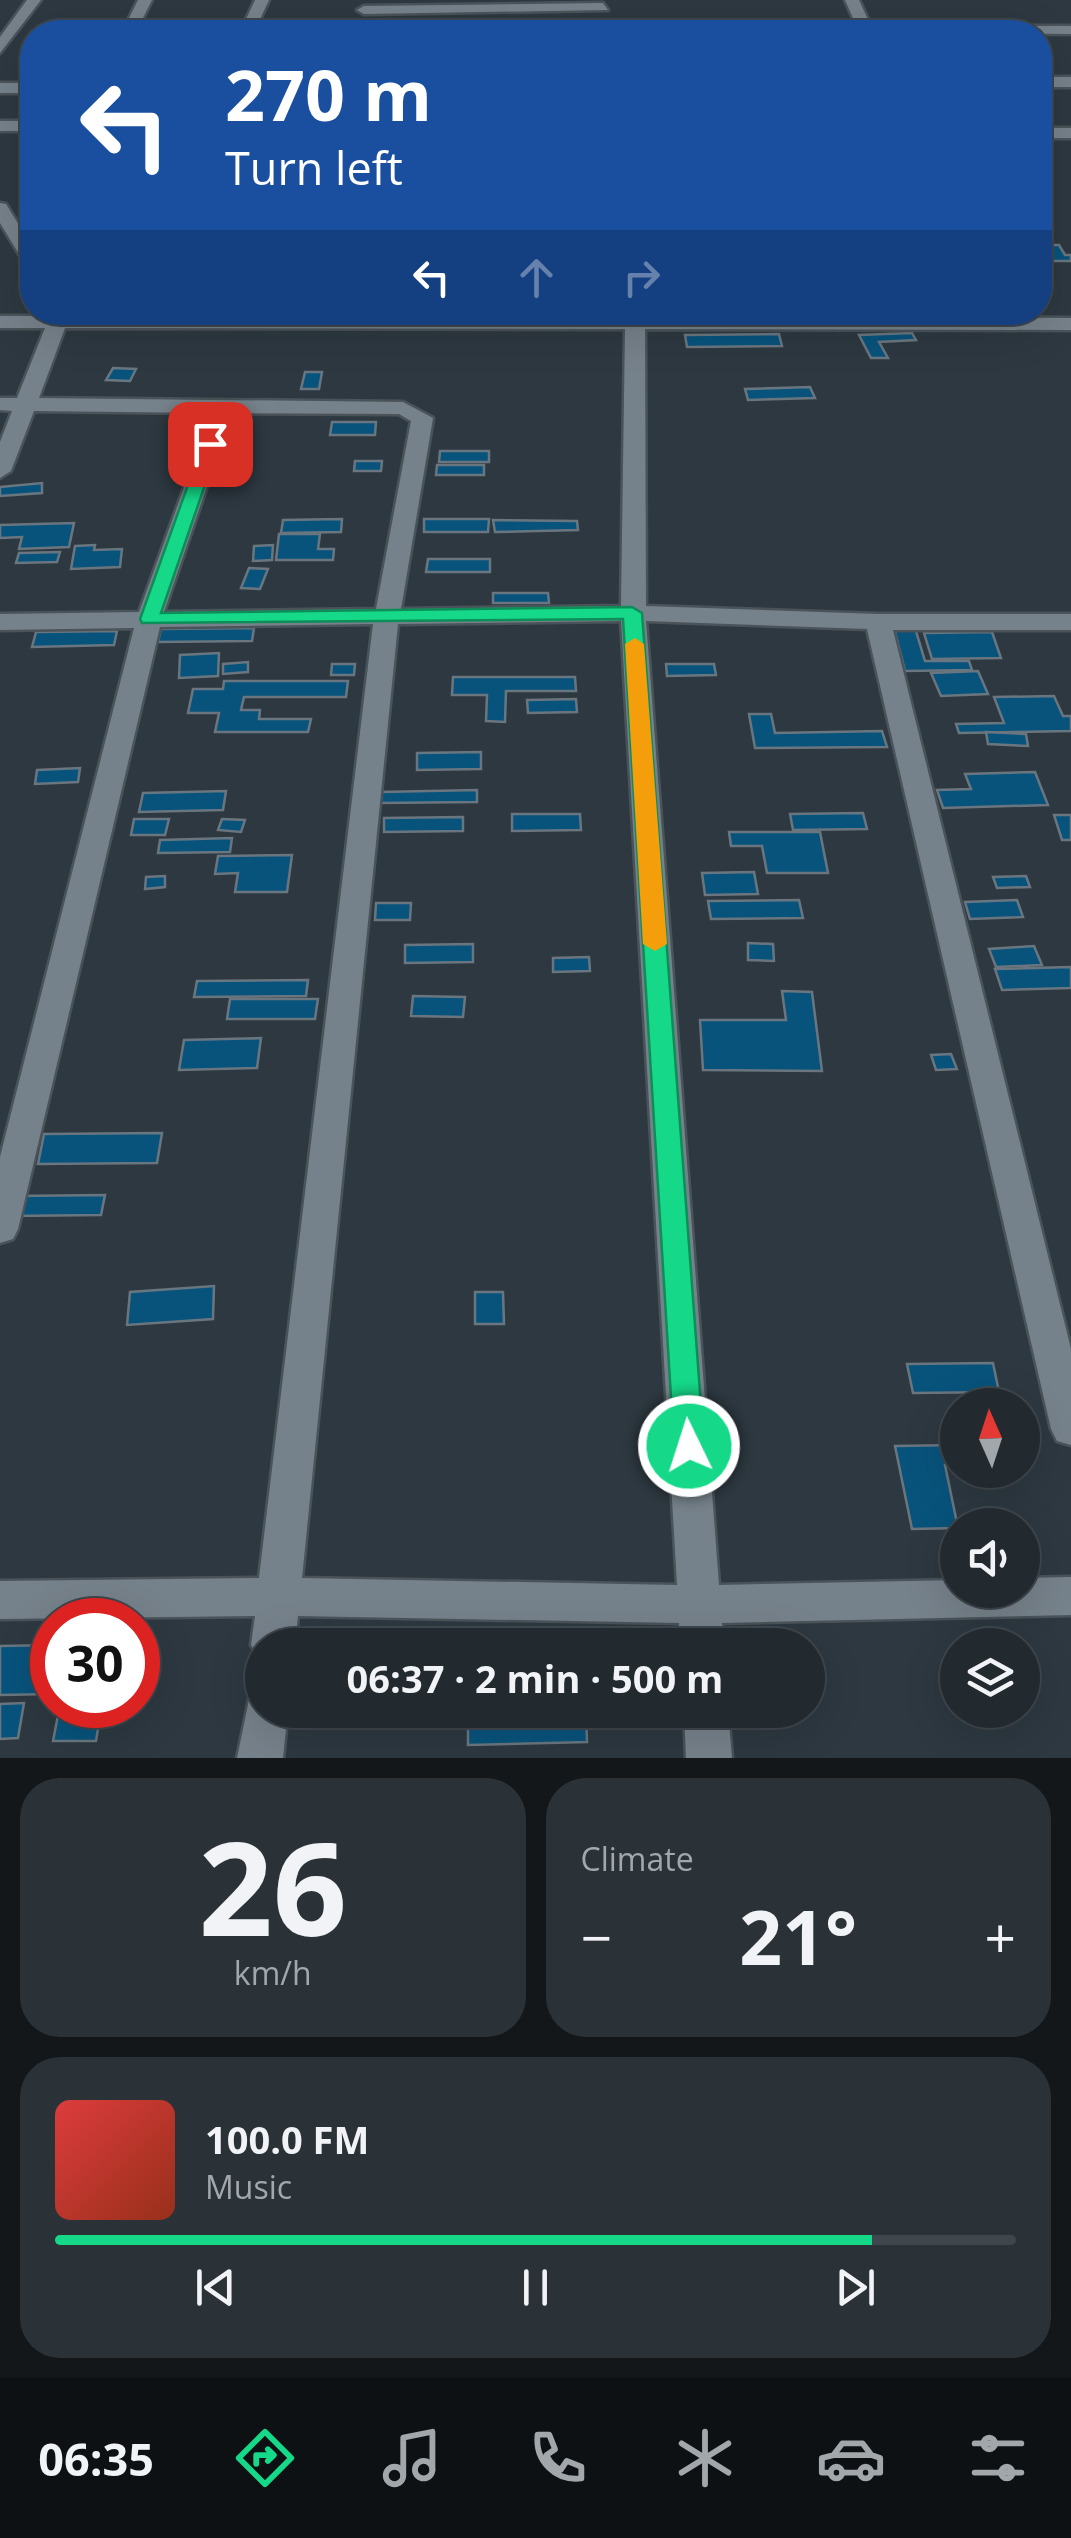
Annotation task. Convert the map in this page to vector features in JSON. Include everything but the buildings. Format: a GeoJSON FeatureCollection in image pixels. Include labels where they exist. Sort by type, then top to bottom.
{"type":"FeatureCollection","features":[{"type":"Feature","properties":{"kind":"street"},"geometry":{"type":"LineString","coordinates":[[0,48],[34,0]]}},
{"type":"Feature","properties":{"kind":"street"},"geometry":{"type":"LineString","coordinates":[[364,11],[603,9]]}},
{"type":"Feature","properties":{"kind":"street"},"geometry":{"type":"LineString","coordinates":[[1066,133],[1071,149]]}},
{"type":"Feature","properties":{"kind":"street"},"geometry":{"type":"LineString","coordinates":[[0,208],[20,234]]}},
{"type":"Feature","properties":{"kind":"street"},"geometry":{"type":"LineString","coordinates":[[0,472],[53,325]]}},
{"type":"Feature","properties":{"kind":"street"},"geometry":{"type":"LineString","coordinates":[[633,325],[632,613],[701,1625]]}},
{"type":"Feature","properties":{"kind":"street"},"geometry":{"type":"LineString","coordinates":[[0,404],[403,408],[417,411],[422,418],[386,618],[275,1628]]}},
{"type":"Feature","properties":{"kind":"street"},"geometry":{"type":"LineString","coordinates":[[0,1229],[149,619],[222,409]]}},
{"type":"Feature","properties":{"kind":"street"},"geometry":{"type":"LineString","coordinates":[[0,622],[632,613],[878,622],[1071,622]]}},
{"type":"Feature","properties":{"kind":"street"},"geometry":{"type":"LineString","coordinates":[[878,622],[1071,1428]]}},
{"type":"Feature","properties":{"kind":"street"},"geometry":{"type":"LineString","coordinates":[[0,1600],[279,1597],[701,1625],[1071,1596]]}},
{"type":"Feature","properties":{"kind":"street"},"geometry":{"type":"LineString","coordinates":[[260,1758],[264,1728]]}},
{"type":"Feature","properties":{"kind":"street"},"geometry":{"type":"LineString","coordinates":[[707,1728],[709,1758]]}},
{"type":"Feature","properties":{"kind":"slow traffic"},"geometry":{"type":"LineString","coordinates":[[635,644],[655,944]]}},
{"type":"Feature","properties":{"kind":"route"},"geometry":{"type":"LineString","coordinates":[[210,444],[149,619],[632,613],[689,1446]]}}]}
